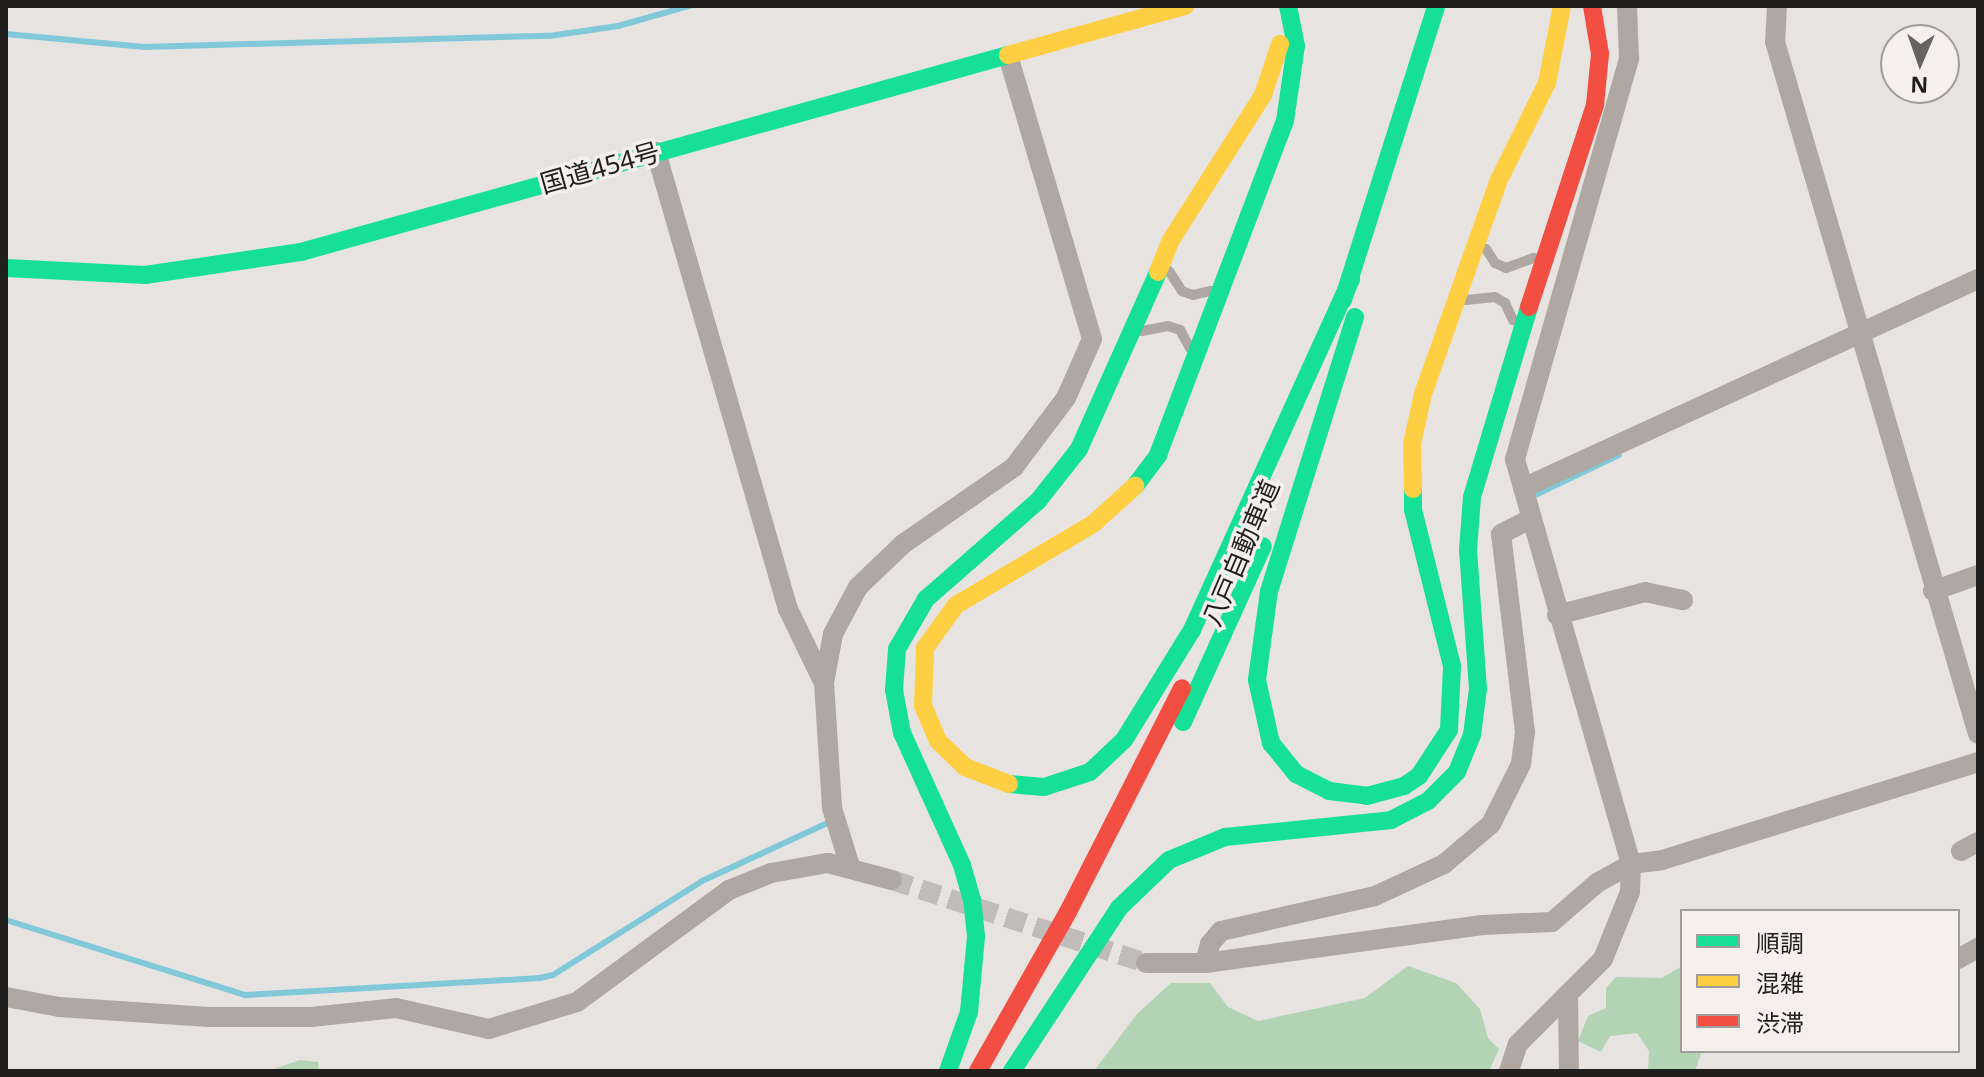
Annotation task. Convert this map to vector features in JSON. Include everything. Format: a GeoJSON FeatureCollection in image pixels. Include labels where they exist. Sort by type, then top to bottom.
{"type":"FeatureCollection","features":[{"type":"Feature","properties":{"kind":"highway","name":"国道454号"},"geometry":{"type":"LineString","coordinates":[[6,268],[145,275],[226,267],[316,248],[1185,6]]}},
{"type":"Feature","properties":{"kind":"highway"},"geometry":{"type":"LineString","coordinates":[[948,1071],[969,1012],[976,936],[972,900],[962,865],[902,733],[894,690],[897,649],[932,591],[1038,501],[1067,467],[1129,343],[1171,240],[1271,79],[1281,6]]}},
{"type":"Feature","properties":{"kind":"highway"},"geometry":{"type":"LineString","coordinates":[[1288,6],[1296,46],[1292,93],[1232,270],[1190,382],[1158,455],[1118,503],[1069,540],[971,593],[933,632],[922,667],[923,706],[938,741],[965,767],[1002,784],[1044,787],[1090,772],[1124,740],[1192,630],[1351,279]]}},
{"type":"Feature","properties":{"kind":"highway","name":"八戸自動車道"},"geometry":{"type":"LineString","coordinates":[[978,1071],[1068,912],[1180,694],[1267,495],[1351,279],[1436,6]]}},
{"type":"Feature","properties":{"kind":"highway","name":"八戸自動車道"},"geometry":{"type":"LineString","coordinates":[[998,1071],[1083,919],[1206,677],[1355,317],[1454,6]]}},
{"type":"Feature","properties":{"kind":"highway"},"geometry":{"type":"LineString","coordinates":[[1355,317],[1269,591],[1257,680],[1271,743],[1296,774],[1329,791],[1367,796],[1404,786],[1419,776],[1442,747],[1452,710],[1452,666],[1416,529],[1410,467],[1419,407],[1485,219],[1547,83],[1562,6]]}},
{"type":"Feature","properties":{"kind":"highway"},"geometry":{"type":"LineString","coordinates":[[1012,1071],[1119,908],[1169,860],[1225,837],[1391,820],[1428,801],[1457,772],[1472,735],[1478,689],[1468,550],[1472,497],[1516,347],[1595,105],[1600,54],[1592,6]]}},
{"type":"Feature","properties":{"kind":"street"},"geometry":{"type":"LineString","coordinates":[[1509,1071],[1518,1044],[1603,959],[1630,892],[1631,864],[1557,615],[1515,459],[1629,58],[1627,6]]}},
{"type":"Feature","properties":{"kind":"street"},"geometry":{"type":"LineString","coordinates":[[1777,6],[1775,42],[1933,591],[1978,734]]}},
{"type":"Feature","properties":{"kind":"street"},"geometry":{"type":"LineString","coordinates":[[850,866],[832,808],[824,683],[833,634],[858,587],[903,544],[1014,467],[1066,398],[1092,339],[1008,56]]}},
{"type":"Feature","properties":{"kind":"street"},"geometry":{"type":"LineString","coordinates":[[656,152],[788,609],[824,683]]}},
{"type":"Feature","properties":{"kind":"street"},"geometry":{"type":"LineString","coordinates":[[1523,488],[1978,279]]}},
{"type":"Feature","properties":{"kind":"street"},"geometry":{"type":"LineString","coordinates":[[1205,963],[1210,944],[1221,931],[1375,896],[1444,864],[1491,824],[1521,764],[1525,732],[1501,534],[1531,519]]}},
{"type":"Feature","properties":{"kind":"street"},"geometry":{"type":"LineString","coordinates":[[1933,591],[1978,575]]}},
{"type":"Feature","properties":{"kind":"street"},"geometry":{"type":"LineString","coordinates":[[1557,615],[1645,592],[1683,600]]}},
{"type":"Feature","properties":{"kind":"street"},"geometry":{"type":"LineString","coordinates":[[1146,963],[1205,963],[1482,925],[1552,922],[1597,883],[1631,864],[1662,860],[1978,762]]}},
{"type":"Feature","properties":{"kind":"street"},"geometry":{"type":"LineString","coordinates":[[6,997],[59,1007],[209,1017],[311,1017],[396,1008],[489,1029],[577,1002],[729,890],[800,866],[850,866],[892,880]]}},
{"type":"Feature","properties":{"kind":"street"},"geometry":{"type":"LineString","coordinates":[[1960,958],[1978,948]]}},
{"type":"Feature","properties":{"kind":"street"},"geometry":{"type":"LineString","coordinates":[[1568,994],[1569,1071]]}},
{"type":"Feature","properties":{"kind":"lane"},"geometry":{"type":"LineString","coordinates":[[1485,219],[1489,256],[1506,268],[1528,263],[1553,231]]}},
{"type":"Feature","properties":{"kind":"lane"},"geometry":{"type":"LineString","coordinates":[[1171,240],[1169,272],[1182,291],[1208,293],[1232,270]]}},
{"type":"Feature","properties":{"kind":"lane"},"geometry":{"type":"LineString","coordinates":[[1450,315],[1472,298],[1495,297],[1511,312],[1516,347]]}},
{"type":"Feature","properties":{"kind":"lane"},"geometry":{"type":"LineString","coordinates":[[1129,343],[1154,326],[1180,330],[1191,350],[1190,382]]}},
{"type":"Feature","properties":{"kind":"green space"},"geometry":{"type":"Polygon","coordinates":[[[1408,966],[1456,983],[1480,1009],[1488,1038],[1499,1049],[1489,1071],[1094,1071],[1137,1014],[1171,983],[1210,983],[1228,1007],[1258,1021],[1365,998],[1408,966]]]}},
{"type":"Feature","properties":{"kind":"green space"},"geometry":{"type":"Polygon","coordinates":[[[1680,967],[1680,1053],[1701,1053],[1695,1071],[1648,1071],[1649,1051],[1637,1033],[1610,1036],[1601,1052],[1578,1041],[1588,1016],[1606,1008],[1606,988],[1616,977],[1662,978],[1680,967]]]}},
{"type":"Feature","properties":{"kind":"green space"},"geometry":{"type":"Polygon","coordinates":[[[300,1060],[318,1062],[319,1071],[268,1071],[300,1060]]]}},
{"type":"Feature","properties":{"kind":"waterway"},"geometry":{"type":"LineString","coordinates":[[6,34],[144,47],[549,36],[618,26],[689,6]]}},
{"type":"Feature","properties":{"kind":"waterway"},"geometry":{"type":"LineString","coordinates":[[1533,496],[1619,455]]}},
{"type":"Feature","properties":{"kind":"waterway"},"geometry":{"type":"LineString","coordinates":[[6,920],[246,995],[540,978],[553,975],[702,881],[832,821]]}},
{"type":"Feature","properties":{"kind":"tunnel"},"geometry":{"type":"LineString","coordinates":[[892,880],[1146,963]]}},
{"type":"Feature","properties":{"kind":"traffic: fast"},"geometry":{"type":"LineString","coordinates":[[1135,486],[1158,455],[1285,121],[1296,46],[1288,6]]}},
{"type":"Feature","properties":{"kind":"traffic: fast"},"geometry":{"type":"LineString","coordinates":[[1343,300],[1436,6]]}},
{"type":"Feature","properties":{"kind":"traffic: fast"},"geometry":{"type":"LineString","coordinates":[[6,268],[145,275],[301,252],[1008,55]]}},
{"type":"Feature","properties":{"kind":"traffic: fast"},"geometry":{"type":"LineString","coordinates":[[948,1071],[969,1012],[976,936],[972,900],[962,865],[902,733],[894,690],[897,649],[926,599],[1038,501],[1079,449],[1158,272]]}},
{"type":"Feature","properties":{"kind":"traffic: fast"},"geometry":{"type":"LineString","coordinates":[[1009,784],[1044,787],[1090,772],[1124,740],[1192,630],[1351,279]]}},
{"type":"Feature","properties":{"kind":"traffic: fast"},"geometry":{"type":"LineString","coordinates":[[1012,1071],[1119,908],[1169,860],[1225,837],[1391,820],[1428,801],[1457,772],[1472,735],[1478,689],[1468,550],[1472,497],[1529,307]]}},
{"type":"Feature","properties":{"kind":"traffic: fast"},"geometry":{"type":"LineString","coordinates":[[1355,317],[1269,591],[1257,680],[1271,743],[1296,774],[1329,791],[1367,796],[1404,786],[1419,776],[1449,730],[1452,666],[1413,510],[1413,489]]}},
{"type":"Feature","properties":{"kind":"traffic: fast"},"geometry":{"type":"LineString","coordinates":[[1183,722],[1263,546]]}},
{"type":"Feature","properties":{"kind":"traffic: slow"},"geometry":{"type":"LineString","coordinates":[[1008,55],[1185,6]]}},
{"type":"Feature","properties":{"kind":"traffic: slow"},"geometry":{"type":"LineString","coordinates":[[1413,489],[1412,444],[1423,394],[1498,182],[1547,83],[1562,6]]}},
{"type":"Feature","properties":{"kind":"traffic: slow"},"geometry":{"type":"LineString","coordinates":[[1158,272],[1171,240],[1263,95],[1280,44]]}},
{"type":"Feature","properties":{"kind":"traffic: slow"},"geometry":{"type":"LineString","coordinates":[[1009,784],[965,767],[938,741],[923,706],[925,648],[956,605],[1093,524],[1135,486]]}},
{"type":"Feature","properties":{"kind":"traffic: jam"},"geometry":{"type":"LineString","coordinates":[[1529,307],[1595,105],[1600,54],[1592,6]]}},
{"type":"Feature","properties":{"kind":"traffic: jam"},"geometry":{"type":"LineString","coordinates":[[978,1071],[1068,912],[1182,688]]}}]}
